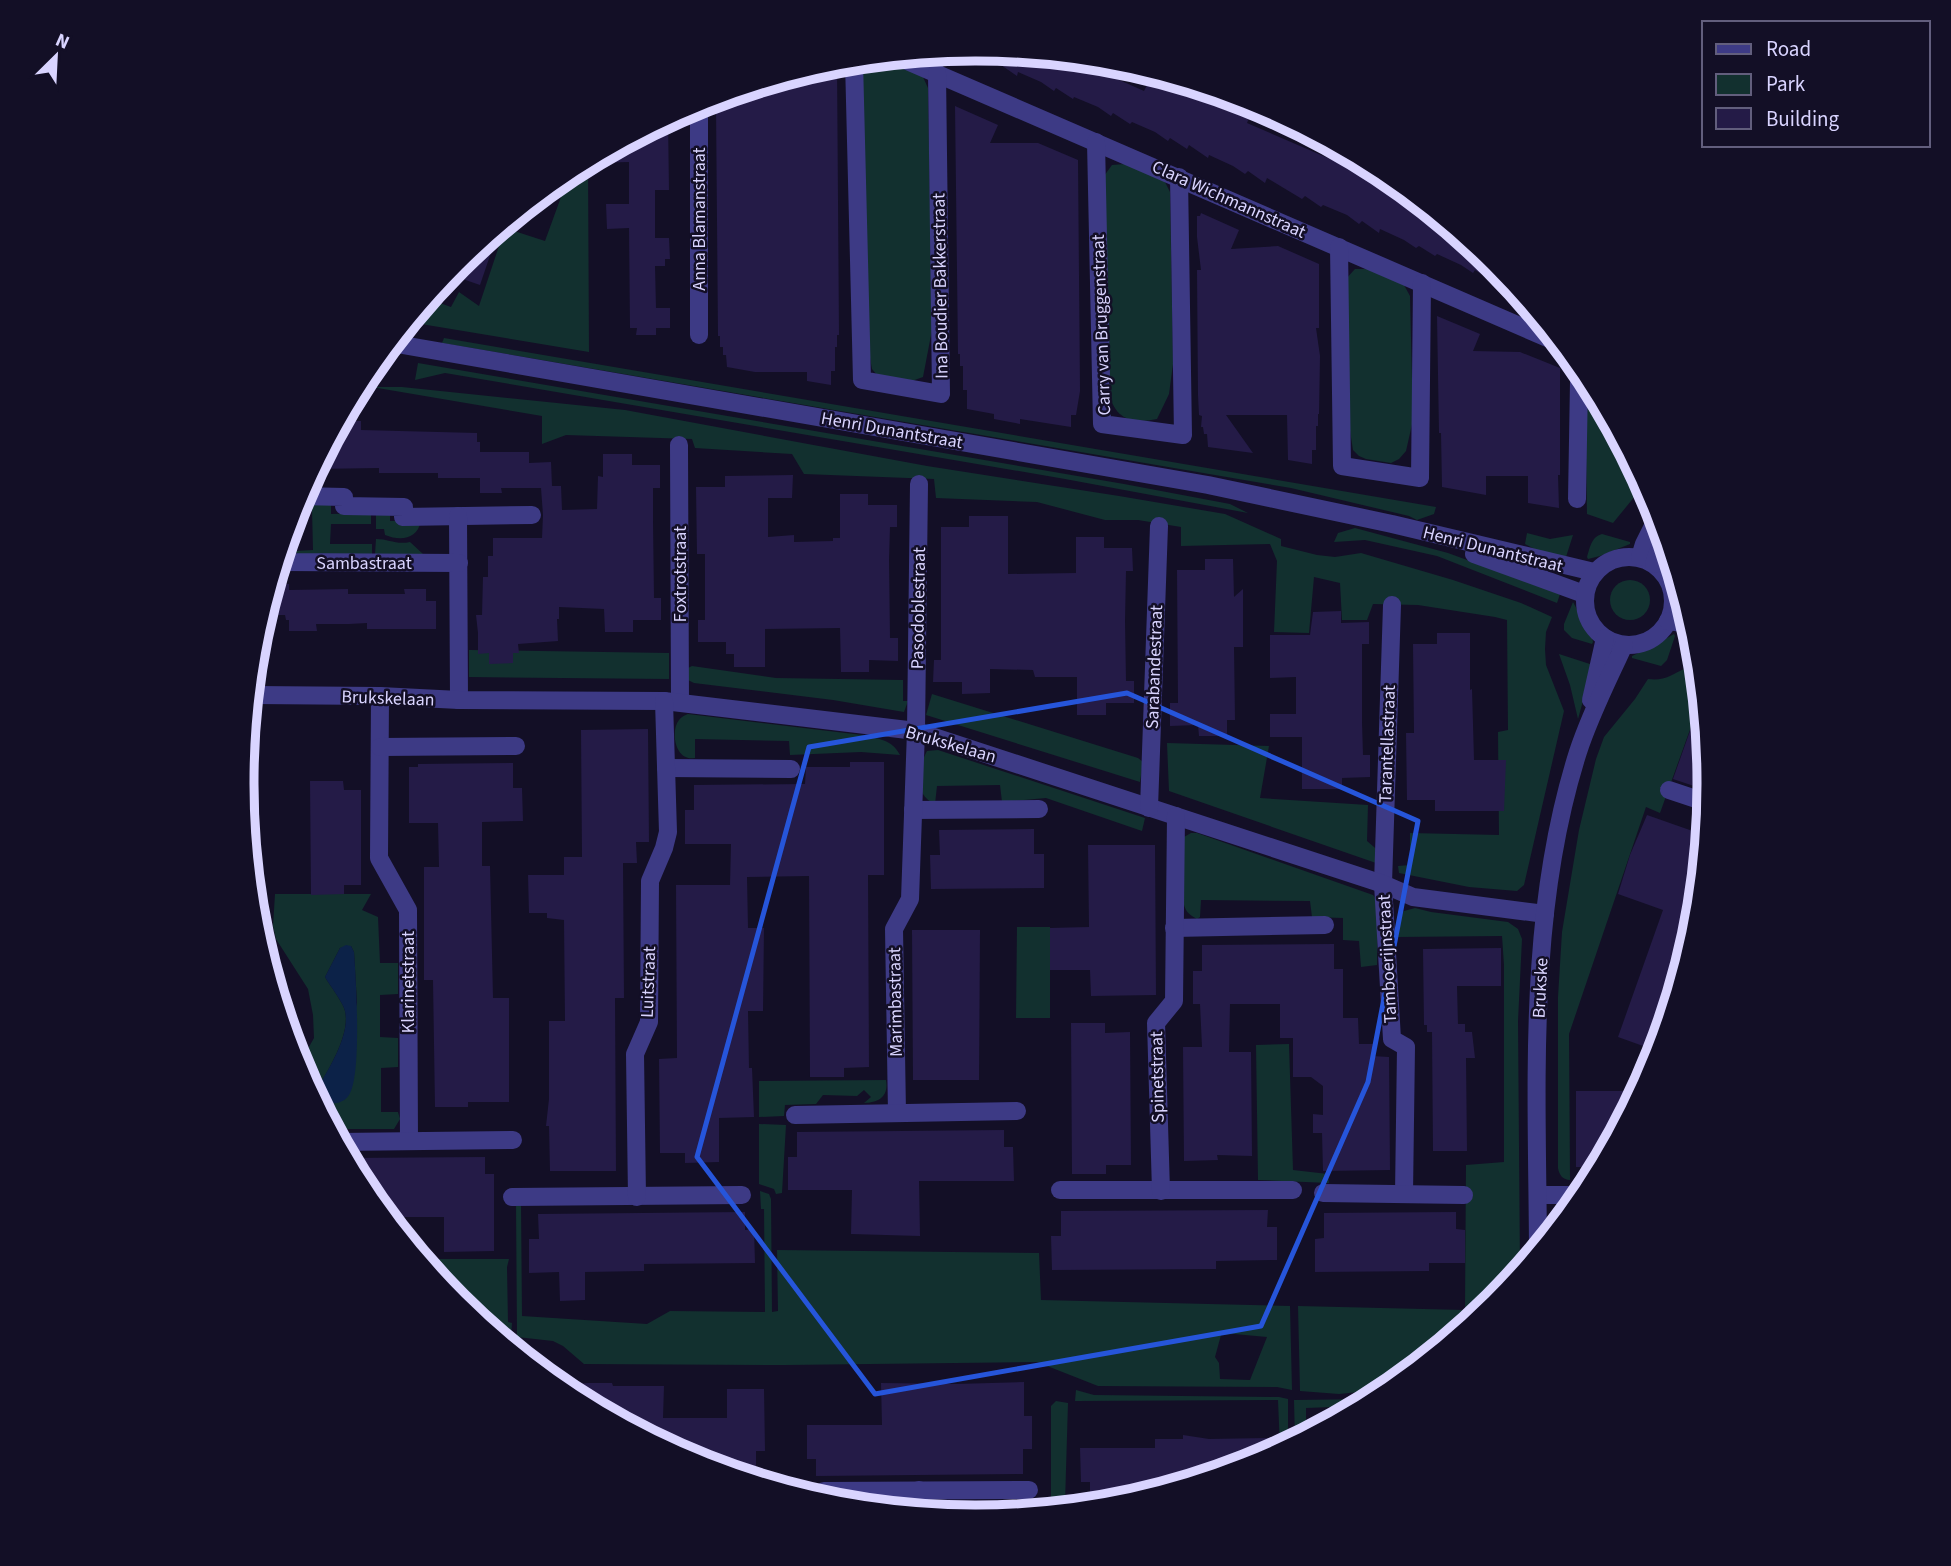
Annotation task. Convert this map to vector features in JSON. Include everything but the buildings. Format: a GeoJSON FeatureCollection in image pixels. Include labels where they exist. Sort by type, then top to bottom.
{"type":"FeatureCollection","features":[{"type":"Feature","properties":{"kind":"street","name":"Clara Wichmannstraat"},"geometry":{"type":"LineString","coordinates":[[915,64],[1541,335]]}},
{"type":"Feature","properties":{"kind":"street","name":"Ina Boudier Bakkerstraat"},"geometry":{"type":"LineString","coordinates":[[854,72],[862,380],[941,394],[937,73]]}},
{"type":"Feature","properties":{"kind":"street","name":"Anna Blamanstraat"},"geometry":{"type":"LineString","coordinates":[[699,116],[699,335]]}},
{"type":"Feature","properties":{"kind":"street","name":"Carry van Bruggenstraat"},"geometry":{"type":"LineString","coordinates":[[1096,142],[1102,424],[1183,435],[1179,177]]}},
{"type":"Feature","properties":{"kind":"street"},"geometry":{"type":"LineString","coordinates":[[1339,247],[1342,466],[1420,478],[1422,284]]}},
{"type":"Feature","properties":{"kind":"street","name":"Henri Dunantstraat"},"geometry":{"type":"LineString","coordinates":[[402,346],[1194,483],[1392,524],[1594,572]]}},
{"type":"Feature","properties":{"kind":"street"},"geometry":{"type":"LineString","coordinates":[[1577,499],[1579,387]]}},
{"type":"Feature","properties":{"kind":"street","name":"Foxtrotstraat"},"geometry":{"type":"LineString","coordinates":[[672,702],[679,446]]}},
{"type":"Feature","properties":{"kind":"street","name":"Pasodoblestraat"},"geometry":{"type":"LineString","coordinates":[[916,731],[919,485]]}},
{"type":"Feature","properties":{"kind":"street"},"geometry":{"type":"LineString","coordinates":[[314,496],[344,497],[344,506],[404,507],[403,517],[532,515]]}},
{"type":"Feature","properties":{"kind":"street"},"geometry":{"type":"LineString","coordinates":[[458,516],[459,700]]}},
{"type":"Feature","properties":{"kind":"street","name":"Henri Dunantstraat"},"geometry":{"type":"LineString","coordinates":[[1392,524],[1584,594]]}},
{"type":"Feature","properties":{"kind":"street","name":"Sarabandestraat"},"geometry":{"type":"LineString","coordinates":[[1149,808],[1159,526]]}},
{"type":"Feature","properties":{"kind":"street"},"geometry":{"type":"LineString","coordinates":[[1647,561],[1644,544],[1651,530]]}},
{"type":"Feature","properties":{"kind":"street"},"geometry":{"type":"LineString","coordinates":[[1647,561],[1657,546]]}},
{"type":"Feature","properties":{"kind":"street"},"geometry":{"type":"LineString","coordinates":[[1668,580],[1663,572],[1647,561],[1623,556],[1607,561],[1594,572],[1588,582],[1584,594],[1585,611],[1592,626],[1605,638],[1624,645],[1642,643],[1657,635],[1668,621],[1675,604]]}},
{"type":"Feature","properties":{"kind":"street","name":"Sambastraat"},"geometry":{"type":"LineString","coordinates":[[289,562],[459,563]]}},
{"type":"Feature","properties":{"kind":"street","name":"Tarantellastraat"},"geometry":{"type":"LineString","coordinates":[[1383,884],[1392,605]]}},
{"type":"Feature","properties":{"kind":"street"},"geometry":{"type":"LineString","coordinates":[[1668,621],[1679,622]]}},
{"type":"Feature","properties":{"kind":"street","name":"Brukske"},"geometry":{"type":"LineString","coordinates":[[1538,1234],[1537,1033],[1545,914],[1561,819],[1585,731],[1605,638]]}},
{"type":"Feature","properties":{"kind":"street","name":"Brukske"},"geometry":{"type":"LineString","coordinates":[[1585,731],[1624,645]]}},
{"type":"Feature","properties":{"kind":"street","name":"Brukskelaan"},"geometry":{"type":"LineString","coordinates":[[259,695],[672,702],[916,731],[1383,884],[1413,897],[1545,914]]}},
{"type":"Feature","properties":{"kind":"street","name":"Klarinetstraat"},"geometry":{"type":"LineString","coordinates":[[380,696],[379,858],[408,910],[409,1141]]}},
{"type":"Feature","properties":{"kind":"street","name":"Luitstraat"},"geometry":{"type":"LineString","coordinates":[[638,1197],[635,1054],[649,1022],[650,881],[668,832],[666,768],[672,702]]}},
{"type":"Feature","properties":{"kind":"street","name":"Marimbastraat"},"geometry":{"type":"LineString","coordinates":[[897,1113],[894,929],[911,899],[916,731]]}},
{"type":"Feature","properties":{"kind":"street"},"geometry":{"type":"LineString","coordinates":[[380,747],[516,746]]}},
{"type":"Feature","properties":{"kind":"street"},"geometry":{"type":"LineString","coordinates":[[666,768],[791,769]]}},
{"type":"Feature","properties":{"kind":"street"},"geometry":{"type":"LineString","coordinates":[[1668,790],[1697,800]]}},
{"type":"Feature","properties":{"kind":"street"},"geometry":{"type":"LineString","coordinates":[[913,810],[1039,809]]}},
{"type":"Feature","properties":{"kind":"street","name":"Spinetstraat"},"geometry":{"type":"LineString","coordinates":[[1161,1191],[1156,1023],[1174,1001],[1176,817]]}},
{"type":"Feature","properties":{"kind":"street","name":"Tamboerijnstraat"},"geometry":{"type":"LineString","coordinates":[[1383,884],[1392,1039],[1406,1047],[1404,1194]]}},
{"type":"Feature","properties":{"kind":"street"},"geometry":{"type":"LineString","coordinates":[[1174,928],[1325,925]]}},
{"type":"Feature","properties":{"kind":"street"},"geometry":{"type":"LineString","coordinates":[[795,1115],[1017,1111]]}},
{"type":"Feature","properties":{"kind":"street"},"geometry":{"type":"LineString","coordinates":[[349,1142],[513,1140]]}},
{"type":"Feature","properties":{"kind":"street"},"geometry":{"type":"LineString","coordinates":[[1060,1190],[1293,1190]]}},
{"type":"Feature","properties":{"kind":"street"},"geometry":{"type":"LineString","coordinates":[[1323,1193],[1464,1195]]}},
{"type":"Feature","properties":{"kind":"street"},"geometry":{"type":"LineString","coordinates":[[512,1197],[742,1195]]}},
{"type":"Feature","properties":{"kind":"street"},"geometry":{"type":"LineString","coordinates":[[1538,1195],[1568,1195]]}},
{"type":"Feature","properties":{"kind":"street"},"geometry":{"type":"LineString","coordinates":[[919,1490],[919,1502]]}},
{"type":"Feature","properties":{"kind":"street"},"geometry":{"type":"LineString","coordinates":[[835,1491],[1029,1490]]}},
{"type":"Feature","properties":{"kind":"highlighted area"},"geometry":{"type":"Polygon","coordinates":[[[1127,693],[1418,821],[1368,1082],[1261,1326],[875,1394],[697,1157],[809,747],[1127,693]]]}},
{"type":"Feature","properties":{"kind":"green space"},"geometry":{"type":"Polygon","coordinates":[[[900,65],[923,77],[928,88],[932,330],[923,377],[909,382],[877,375],[872,369],[864,325],[864,70],[900,65]]]}},
{"type":"Feature","properties":{"kind":"green space"},"geometry":{"type":"Polygon","coordinates":[[[1125,164],[1164,180],[1170,192],[1173,364],[1169,394],[1157,419],[1140,421],[1121,415],[1109,394],[1104,176],[1112,165],[1125,164]]]}},
{"type":"Feature","properties":{"kind":"green space"},"geometry":{"type":"Polygon","coordinates":[[[588,175],[589,352],[419,324],[438,302],[451,307],[459,292],[479,306],[501,239],[512,230],[545,241],[563,191],[588,175]]]}},
{"type":"Feature","properties":{"kind":"green space"},"geometry":{"type":"Polygon","coordinates":[[[1355,269],[1368,269],[1404,285],[1410,296],[1413,420],[1406,451],[1391,463],[1366,459],[1353,450],[1347,412],[1345,280],[1355,269]]]}},
{"type":"Feature","properties":{"kind":"green space"},"geometry":{"type":"Polygon","coordinates":[[[444,338],[1436,507],[1434,514],[1417,520],[1291,488],[442,343],[444,338]]]}},
{"type":"Feature","properties":{"kind":"green space"},"geometry":{"type":"Polygon","coordinates":[[[418,363],[1124,484],[1230,504],[1248,513],[445,373],[415,380],[418,363]]]}},
{"type":"Feature","properties":{"kind":"green space"},"geometry":{"type":"Polygon","coordinates":[[[372,387],[402,387],[625,410],[927,466],[1225,514],[1281,539],[1281,546],[1335,557],[1361,553],[1453,580],[1521,603],[1552,617],[1546,632],[1546,665],[1564,711],[1524,885],[1517,891],[1469,887],[1399,873],[1398,866],[1410,865],[1410,833],[1499,835],[1498,732],[1508,730],[1507,620],[1418,605],[1373,604],[1367,620],[1342,620],[1340,583],[1314,577],[1309,633],[1274,632],[1277,561],[1270,544],[1181,546],[1181,527],[1138,520],[1105,520],[1037,502],[936,498],[934,479],[804,474],[792,454],[695,448],[692,439],[566,435],[542,444],[542,416],[372,387]]]}},
{"type":"Feature","properties":{"kind":"green space"},"geometry":{"type":"Polygon","coordinates":[[[1585,397],[1601,422],[1636,494],[1613,523],[1587,514],[1585,397]]]}},
{"type":"Feature","properties":{"kind":"green space"},"geometry":{"type":"Polygon","coordinates":[[[331,504],[331,514],[371,513],[371,524],[331,524],[330,544],[372,544],[372,554],[298,554],[295,551],[313,550],[312,509],[308,509],[310,505],[331,504]]]}},
{"type":"Feature","properties":{"kind":"green space"},"geometry":{"type":"Polygon","coordinates":[[[390,513],[390,521],[421,521],[416,532],[407,537],[396,538],[385,535],[384,529],[376,529],[376,514],[390,513]]]}},
{"type":"Feature","properties":{"kind":"green space"},"geometry":{"type":"Polygon","coordinates":[[[1355,528],[1448,553],[1560,594],[1557,603],[1437,556],[1365,540],[1334,542],[1338,533],[1355,528]]]}},
{"type":"Feature","properties":{"kind":"green space"},"geometry":{"type":"Polygon","coordinates":[[[1527,533],[1550,539],[1573,535],[1566,557],[1542,553],[1525,544],[1527,533]]]}},
{"type":"Feature","properties":{"kind":"green space"},"geometry":{"type":"Polygon","coordinates":[[[1602,534],[1630,544],[1588,559],[1592,543],[1602,534]]]}},
{"type":"Feature","properties":{"kind":"green space"},"geometry":{"type":"Polygon","coordinates":[[[376,539],[410,542],[423,554],[375,554],[376,539]]]}},
{"type":"Feature","properties":{"kind":"green space"},"geometry":{"type":"Polygon","coordinates":[[[1630,580],[1644,586],[1650,600],[1644,614],[1630,620],[1616,614],[1610,600],[1616,586],[1630,580]]]}},
{"type":"Feature","properties":{"kind":"green space"},"geometry":{"type":"Polygon","coordinates":[[[1573,602],[1592,637],[1592,644],[1572,638],[1564,630],[1573,602]]]}},
{"type":"Feature","properties":{"kind":"green space"},"geometry":{"type":"Polygon","coordinates":[[[1674,634],[1667,660],[1661,666],[1632,658],[1632,656],[1674,634]]]}},
{"type":"Feature","properties":{"kind":"green space"},"geometry":{"type":"Polygon","coordinates":[[[469,650],[669,653],[669,679],[469,677],[469,650]]]}},
{"type":"Feature","properties":{"kind":"green space"},"geometry":{"type":"Polygon","coordinates":[[[1559,654],[1593,665],[1578,719],[1570,685],[1559,654]]]}},
{"type":"Feature","properties":{"kind":"green space"},"geometry":{"type":"Polygon","coordinates":[[[1687,664],[1694,718],[1660,813],[1646,807],[1569,1034],[1568,1180],[1562,1177],[1558,1168],[1558,997],[1562,932],[1579,830],[1604,737],[1648,679],[1664,678],[1686,668],[1687,664]]]}},
{"type":"Feature","properties":{"kind":"green space"},"geometry":{"type":"Polygon","coordinates":[[[692,666],[776,678],[903,680],[903,701],[908,701],[904,712],[833,700],[694,683],[688,680],[688,668],[692,666]]]}},
{"type":"Feature","properties":{"kind":"green space"},"geometry":{"type":"Polygon","coordinates":[[[932,694],[1138,758],[1143,762],[1140,782],[926,715],[932,694]]]}},
{"type":"Feature","properties":{"kind":"green space"},"geometry":{"type":"Polygon","coordinates":[[[688,714],[862,735],[889,743],[900,755],[861,752],[790,755],[789,741],[695,739],[695,758],[688,758],[676,745],[675,731],[679,720],[688,714]]]}},
{"type":"Feature","properties":{"kind":"green space"},"geometry":{"type":"Polygon","coordinates":[[[1167,743],[1269,746],[1260,798],[1368,805],[1367,841],[1381,853],[1376,863],[1169,791],[1167,743]]]}},
{"type":"Feature","properties":{"kind":"green space"},"geometry":{"type":"Polygon","coordinates":[[[938,750],[1145,818],[1142,831],[1046,798],[1002,802],[1000,785],[937,786],[935,804],[923,794],[919,780],[927,751],[938,750]]]}},
{"type":"Feature","properties":{"kind":"green space"},"geometry":{"type":"Polygon","coordinates":[[[1191,833],[1373,895],[1378,901],[1377,965],[1361,967],[1359,941],[1343,940],[1343,918],[1312,917],[1310,901],[1201,900],[1200,917],[1197,919],[1191,915],[1183,901],[1184,837],[1191,833]]]}},
{"type":"Feature","properties":{"kind":"green space"},"geometry":{"type":"Polygon","coordinates":[[[275,894],[371,894],[362,910],[378,917],[380,963],[398,963],[398,994],[380,995],[380,1037],[398,1038],[398,1067],[381,1068],[381,1112],[398,1112],[400,1119],[394,1129],[342,1129],[330,1105],[357,1003],[354,952],[351,946],[340,948],[325,977],[344,1007],[346,1021],[341,1043],[320,1084],[306,1052],[314,1038],[308,989],[276,939],[273,926],[275,894]]]}},
{"type":"Feature","properties":{"kind":"green space"},"geometry":{"type":"Polygon","coordinates":[[[1415,908],[1508,922],[1518,929],[1522,939],[1518,1021],[1520,1257],[1451,1326],[1415,1356],[1362,1392],[1339,1394],[1300,1391],[1298,1306],[1465,1310],[1466,1165],[1504,1162],[1502,936],[1396,937],[1397,917],[1404,911],[1415,908]]]}},
{"type":"Feature","properties":{"kind":"green space"},"geometry":{"type":"Polygon","coordinates":[[[1017,927],[1050,927],[1050,1018],[1016,1018],[1017,927]]]}},
{"type":"Feature","properties":{"kind":"green space"},"geometry":{"type":"Polygon","coordinates":[[[282,983],[294,1007],[295,1024],[282,983]]]}},
{"type":"Feature","properties":{"kind":"green space"},"geometry":{"type":"Polygon","coordinates":[[[1289,1044],[1293,1170],[1328,1174],[1329,1183],[1258,1180],[1256,1045],[1289,1044]]]}},
{"type":"Feature","properties":{"kind":"green space"},"geometry":{"type":"Polygon","coordinates":[[[886,1080],[887,1086],[882,1098],[874,1102],[864,1103],[871,1097],[864,1090],[857,1096],[823,1095],[816,1104],[785,1105],[784,1116],[759,1117],[759,1081],[886,1080]]]}},
{"type":"Feature","properties":{"kind":"green space"},"geometry":{"type":"Polygon","coordinates":[[[759,1124],[786,1125],[782,1193],[776,1194],[774,1189],[759,1184],[759,1124]]]}},
{"type":"Feature","properties":{"kind":"green space"},"geometry":{"type":"Polygon","coordinates":[[[760,1191],[769,1194],[771,1199],[772,1312],[778,1311],[777,1250],[1039,1253],[1041,1300],[1290,1306],[1292,1390],[1277,1387],[1098,1386],[1037,1362],[584,1364],[553,1341],[517,1337],[516,1203],[521,1203],[522,1316],[647,1324],[670,1311],[765,1312],[764,1209],[761,1209],[760,1191]],[[1221,1335],[1215,1357],[1219,1363],[1220,1379],[1250,1380],[1267,1337],[1221,1335]]]}},
{"type":"Feature","properties":{"kind":"green space"},"geometry":{"type":"Polygon","coordinates":[[[433,1259],[509,1259],[508,1322],[512,1323],[511,1335],[433,1259]]]}},
{"type":"Feature","properties":{"kind":"green space"},"geometry":{"type":"Polygon","coordinates":[[[1076,1390],[1094,1395],[1279,1397],[1288,1399],[1288,1433],[1280,1437],[1278,1400],[1075,1401],[1076,1390]]]}},
{"type":"Feature","properties":{"kind":"green space"},"geometry":{"type":"Polygon","coordinates":[[[1350,1399],[1338,1407],[1306,1408],[1306,1424],[1295,1430],[1294,1400],[1350,1399]]]}},
{"type":"Feature","properties":{"kind":"green space"},"geometry":{"type":"Polygon","coordinates":[[[1056,1401],[1068,1403],[1065,1499],[1051,1501],[1051,1406],[1056,1401]]]}},
{"type":"Feature","properties":{"kind":"water"},"geometry":{"type":"Polygon","coordinates":[[[351,946],[354,952],[356,1068],[349,1095],[343,1101],[329,1103],[320,1083],[341,1043],[346,1021],[344,1007],[325,977],[340,948],[351,946]]]}}]}
